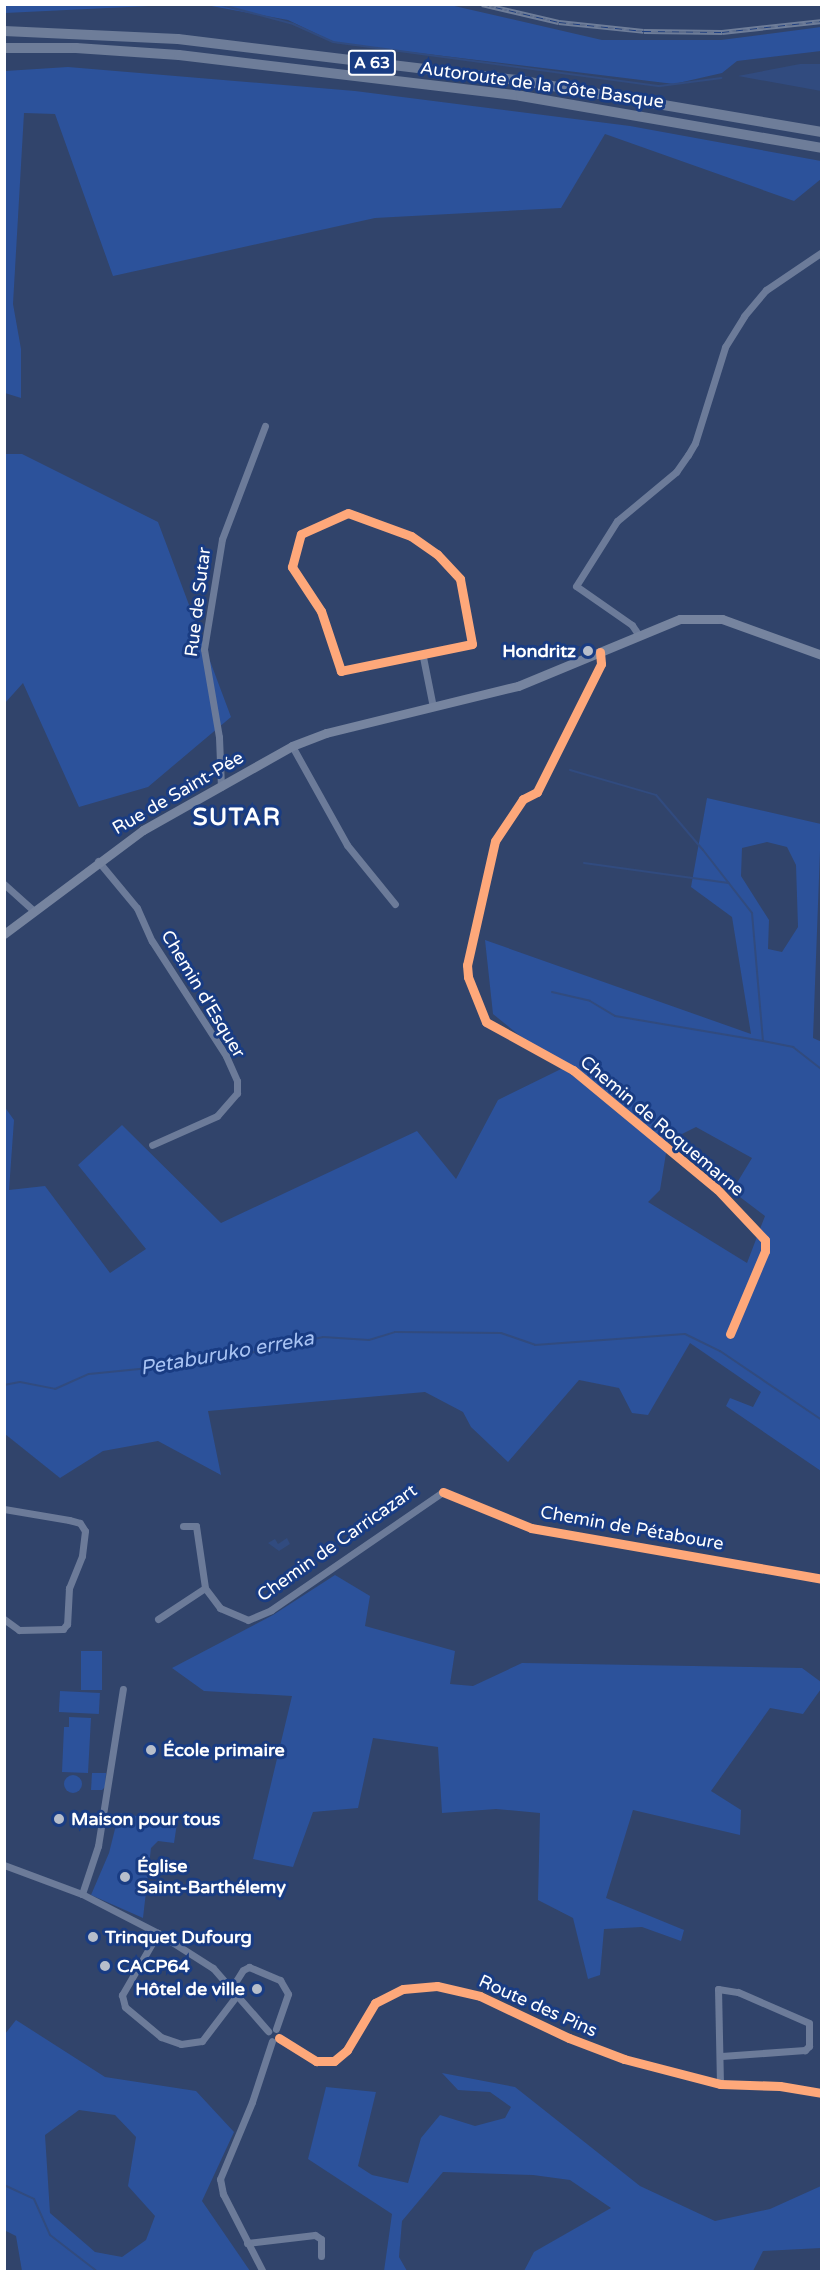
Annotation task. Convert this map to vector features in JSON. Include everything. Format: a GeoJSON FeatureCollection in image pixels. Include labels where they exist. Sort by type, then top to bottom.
{"type":"FeatureCollection","features":[{"type":"Feature","properties":{"kind":"highway","name":"Autoroute de la Côte Basque"},"geometry":{"type":"LineString","coordinates":[[4,31],[178,39],[500,78],[647,99],[822,132]]}},
{"type":"Feature","properties":{"kind":"highway","name":"Autoroute de la Côte Basque"},"geometry":{"type":"LineString","coordinates":[[4,48],[76,48],[179,55],[521,96],[816,147]]}},
{"type":"Feature","properties":{"kind":"highway"},"geometry":{"type":"LineString","coordinates":[[816,147],[822,153]]}},
{"type":"Feature","properties":{"kind":"main road"},"geometry":{"type":"LineString","coordinates":[[433,707],[518,686],[555,672],[638,634],[680,620],[710,617],[740,624],[821,654]]}},
{"type":"Feature","properties":{"kind":"main road","name":"Rue de Saint-Pée"},"geometry":{"type":"LineString","coordinates":[[4,934],[98,861],[143,830],[292,746],[326,733],[433,707]]}},
{"type":"Feature","properties":{"kind":"street"},"geometry":{"type":"LineString","coordinates":[[638,634],[632,624],[576,586],[617,521],[676,472],[692,449],[725,347],[744,316],[766,290],[822,252]]}},
{"type":"Feature","properties":{"kind":"street","name":"Rue de Sutar"},"geometry":{"type":"LineString","coordinates":[[221,787],[219,737],[204,649],[222,539],[264,426]]}},
{"type":"Feature","properties":{"kind":"street"},"geometry":{"type":"LineString","coordinates":[[354,513],[411,536],[437,554],[460,579],[472,644],[423,657],[341,671],[321,611],[292,567],[301,534],[354,513]]}},
{"type":"Feature","properties":{"kind":"street","name":"Chemin de Roquemarne"},"geometry":{"type":"LineString","coordinates":[[600,652],[601,664],[537,792],[523,799],[495,842],[467,965],[468,977],[486,1022],[573,1070],[594,1086],[717,1189],[765,1240],[765,1251],[730,1334]]}},
{"type":"Feature","properties":{"kind":"street"},"geometry":{"type":"LineString","coordinates":[[423,657],[433,707]]}},
{"type":"Feature","properties":{"kind":"street"},"geometry":{"type":"LineString","coordinates":[[292,746],[347,844],[395,904]]}},
{"type":"Feature","properties":{"kind":"street","name":"Chemin d'Esquer"},"geometry":{"type":"LineString","coordinates":[[98,861],[137,908],[152,941],[226,1056],[237,1081],[237,1093],[217,1116],[152,1145]]}},
{"type":"Feature","properties":{"kind":"street"},"geometry":{"type":"LineString","coordinates":[[4,884],[33,910]]}},
{"type":"Feature","properties":{"kind":"street","name":"Chemin de Pétaboure"},"geometry":{"type":"LineString","coordinates":[[443,1492],[531,1528],[822,1579]]}},
{"type":"Feature","properties":{"kind":"street","name":"Chemin de Carricazart"},"geometry":{"type":"LineString","coordinates":[[205,1588],[220,1608],[248,1620],[271,1610],[443,1492]]}},
{"type":"Feature","properties":{"kind":"street"},"geometry":{"type":"LineString","coordinates":[[4,1509],[69,1520],[80,1523],[85,1531],[82,1556],[69,1588],[67,1624],[63,1629],[20,1630],[4,1619]]}},
{"type":"Feature","properties":{"kind":"street"},"geometry":{"type":"LineString","coordinates":[[158,1619],[205,1588],[196,1526],[183,1526]]}},
{"type":"Feature","properties":{"kind":"street"},"geometry":{"type":"LineString","coordinates":[[82,1894],[96,1852],[123,1689]]}},
{"type":"Feature","properties":{"kind":"street"},"geometry":{"type":"LineString","coordinates":[[4,1865],[82,1894],[158,1933],[213,1968],[272,2030],[275,2040],[220,2179],[223,2194],[263,2271]]}},
{"type":"Feature","properties":{"kind":"street"},"geometry":{"type":"LineString","coordinates":[[158,1933],[122,1995],[126,2007],[161,2037],[181,2044],[202,2041],[234,1992],[243,1970],[249,1967],[280,1980],[288,1994],[272,2030],[275,2040]]}},
{"type":"Feature","properties":{"kind":"street","name":"Route des Pins"},"geometry":{"type":"LineString","coordinates":[[275,2040],[316,2061],[334,2061],[347,2050],[375,2002],[403,1989],[437,1986],[480,1996],[590,2047],[720,2084],[780,2086],[822,2093]]}},
{"type":"Feature","properties":{"kind":"street"},"geometry":{"type":"LineString","coordinates":[[720,2084],[718,1989],[738,1992],[809,2023],[809,2046],[805,2050],[721,2056]]}},
{"type":"Feature","properties":{"kind":"street"},"geometry":{"type":"LineString","coordinates":[[247,2242],[315,2235],[321,2239],[321,2256]]}},
{"type":"Feature","properties":{"kind":"shaded area"},"geometry":{"type":"Polygon","coordinates":[[[5,4],[170,5],[5,13],[5,4]]]}},
{"type":"Feature","properties":{"kind":"shaded area"},"geometry":{"type":"Polygon","coordinates":[[[206,5],[450,5],[602,40],[721,40],[821,27],[821,51],[737,61],[722,73],[674,84],[336,43],[288,20],[206,5]]]}},
{"type":"Feature","properties":{"kind":"shaded area"},"geometry":{"type":"Polygon","coordinates":[[[800,64],[821,64],[821,91],[738,76],[800,64]]]}},
{"type":"Feature","properties":{"kind":"shaded area"},"geometry":{"type":"Polygon","coordinates":[[[68,67],[355,91],[630,126],[821,161],[821,179],[794,201],[605,134],[561,208],[375,218],[113,276],[55,114],[24,113],[13,304],[21,349],[21,398],[5,393],[5,71],[68,67]]]}},
{"type":"Feature","properties":{"kind":"shaded area"},"geometry":{"type":"Polygon","coordinates":[[[5,454],[22,454],[158,522],[231,717],[148,787],[79,807],[23,683],[5,703],[5,454]]]}},
{"type":"Feature","properties":{"kind":"shaded area"},"geometry":{"type":"Polygon","coordinates":[[[707,798],[821,824],[813,1038],[822,1042],[821,1471],[726,1406],[730,1398],[753,1407],[761,1392],[690,1343],[648,1415],[632,1413],[619,1388],[579,1380],[508,1462],[471,1427],[463,1412],[425,1392],[208,1411],[221,1475],[158,1441],[103,1451],[60,1478],[5,1434],[4,1106],[14,1120],[9,1190],[45,1186],[110,1273],[146,1249],[78,1165],[122,1125],[221,1223],[417,1131],[456,1179],[498,1100],[561,1069],[493,1014],[485,940],[751,1034],[732,917],[691,887],[707,798]],[[767,842],[742,848],[741,876],[769,920],[768,949],[782,952],[798,927],[796,865],[787,847],[767,842]],[[696,1127],[668,1141],[660,1190],[648,1202],[747,1263],[765,1216],[732,1191],[752,1158],[696,1127]]]}},
{"type":"Feature","properties":{"kind":"shaded area"},"geometry":{"type":"Polygon","coordinates":[[[287,1538],[290,1544],[279,1551],[268,1543],[275,1539],[278,1544],[287,1538]]]}},
{"type":"Feature","properties":{"kind":"shaded area"},"geometry":{"type":"Polygon","coordinates":[[[335,1575],[370,1596],[365,1626],[455,1651],[450,1684],[473,1686],[522,1663],[802,1668],[821,1682],[821,1689],[803,1714],[770,1708],[711,1791],[741,1810],[740,1835],[633,1810],[606,1898],[684,1930],[681,1941],[642,1927],[604,1929],[600,1975],[588,1979],[573,1918],[538,1900],[540,1813],[496,1809],[442,1813],[438,1747],[373,1738],[358,1808],[313,1812],[293,1867],[253,1859],[292,1696],[204,1691],[172,1668],[273,1615],[335,1575]]]}},
{"type":"Feature","properties":{"kind":"shaded area"},"geometry":{"type":"Polygon","coordinates":[[[81,1651],[102,1651],[102,1690],[81,1690],[81,1651]]]}},
{"type":"Feature","properties":{"kind":"shaded area"},"geometry":{"type":"Polygon","coordinates":[[[60,1691],[100,1693],[99,1714],[59,1712],[60,1691]]]}},
{"type":"Feature","properties":{"kind":"shaded area"},"geometry":{"type":"Polygon","coordinates":[[[69,1717],[91,1718],[88,1773],[62,1772],[64,1727],[69,1727],[69,1717]]]}},
{"type":"Feature","properties":{"kind":"shaded area"},"geometry":{"type":"Polygon","coordinates":[[[92,1773],[106,1773],[105,1787],[102,1790],[91,1790],[92,1773]]]}},
{"type":"Feature","properties":{"kind":"shaded area"},"geometry":{"type":"Polygon","coordinates":[[[73,1775],[79,1778],[82,1784],[79,1790],[73,1793],[67,1790],[64,1784],[67,1778],[73,1775]]]}},
{"type":"Feature","properties":{"kind":"shaded area"},"geometry":{"type":"Polygon","coordinates":[[[119,1813],[177,1823],[174,1843],[158,1841],[151,1848],[143,1918],[91,1895],[109,1853],[119,1813]]]}},
{"type":"Feature","properties":{"kind":"shaded area"},"geometry":{"type":"Polygon","coordinates":[[[16,2020],[105,2077],[196,2091],[234,2132],[202,2201],[250,2271],[22,2271],[16,2236],[4,2230],[5,2034],[16,2020]],[[79,2110],[45,2135],[50,2213],[95,2252],[122,2257],[146,2240],[155,2216],[128,2186],[136,2137],[115,2115],[79,2110]]]}},
{"type":"Feature","properties":{"kind":"shaded area"},"geometry":{"type":"Polygon","coordinates":[[[442,2073],[515,2087],[640,2186],[715,2221],[770,2209],[821,2186],[821,2248],[763,2251],[753,2271],[524,2271],[534,2252],[611,2208],[570,2180],[533,2175],[443,2172],[402,2221],[399,2257],[407,2271],[384,2271],[392,2214],[308,2159],[326,2087],[376,2092],[358,2166],[372,2175],[408,2183],[421,2138],[440,2115],[475,2126],[505,2118],[511,2107],[490,2092],[458,2090],[442,2073]]]}},
{"type":"Feature","properties":{"kind":"waterway"},"geometry":{"type":"LineString","coordinates":[[218,4],[293,24],[333,42],[660,86],[721,78]]}},
{"type":"Feature","properties":{"kind":"waterway"},"geometry":{"type":"LineString","coordinates":[[570,770],[656,795],[703,850],[752,913],[763,1041],[793,1047],[822,1070]]}},
{"type":"Feature","properties":{"kind":"waterway"},"geometry":{"type":"LineString","coordinates":[[584,863],[729,883]]}},
{"type":"Feature","properties":{"kind":"waterway"},"geometry":{"type":"LineString","coordinates":[[552,992],[590,1001],[615,1016],[763,1041]]}},
{"type":"Feature","properties":{"kind":"waterway","name":"Petaburuko erreka"},"geometry":{"type":"LineString","coordinates":[[4,1385],[20,1382],[55,1389],[89,1374],[170,1366],[218,1351],[245,1354],[323,1337],[369,1340],[395,1332],[501,1333],[535,1345],[685,1334],[720,1351],[822,1420]]}},
{"type":"Feature","properties":{"kind":"waterway"},"geometry":{"type":"LineString","coordinates":[[4,2185],[34,2199],[50,2235],[98,2272]]}},
{"type":"Feature","properties":{"kind":"railway"},"geometry":{"type":"LineString","coordinates":[[482,4],[559,22],[644,31],[722,32],[822,21]]}},
{"type":"Feature","properties":{"kind":"cycle path"},"geometry":{"type":"LineString","coordinates":[[348,513],[411,536],[437,554],[460,579],[472,644],[341,671],[321,611],[292,567],[301,534],[348,513]]}},
{"type":"Feature","properties":{"kind":"cycle path"},"geometry":{"type":"LineString","coordinates":[[600,652],[601,664],[537,792],[523,799],[495,841],[467,965],[468,977],[486,1022],[573,1070],[717,1189],[765,1240],[765,1251],[730,1334]]}},
{"type":"Feature","properties":{"kind":"cycle path"},"geometry":{"type":"LineString","coordinates":[[443,1492],[531,1528],[822,1579]]}},
{"type":"Feature","properties":{"kind":"cycle path"},"geometry":{"type":"LineString","coordinates":[[279,2038],[316,2061],[334,2061],[347,2050],[375,2003],[403,1989],[437,1986],[480,1996],[569,2038],[624,2059],[720,2084],[780,2086],[822,2093]]}},
{"type":"Feature","properties":{"kind":"place","name":"Hondritz"},"geometry":{"type":"Point","coordinates":[588,651]}},
{"type":"Feature","properties":{"kind":"place","name":"École primaire"},"geometry":{"type":"Point","coordinates":[151,1750]}},
{"type":"Feature","properties":{"kind":"place","name":"Maison pour tous"},"geometry":{"type":"Point","coordinates":[59,1819]}},
{"type":"Feature","properties":{"kind":"place","name":"Église Saint-Barthélemy"},"geometry":{"type":"Point","coordinates":[125,1877]}},
{"type":"Feature","properties":{"kind":"place","name":"Trinquet Dufourg"},"geometry":{"type":"Point","coordinates":[93,1937]}},
{"type":"Feature","properties":{"kind":"place","name":"CACP64"},"geometry":{"type":"Point","coordinates":[105,1966]}},
{"type":"Feature","properties":{"kind":"place","name":"Hôtel de ville"},"geometry":{"type":"Point","coordinates":[257,1989]}},
{"type":"Feature","properties":{"kind":"district","name":"SUTAR"},"geometry":{"type":"Point","coordinates":[237,818]}}]}
